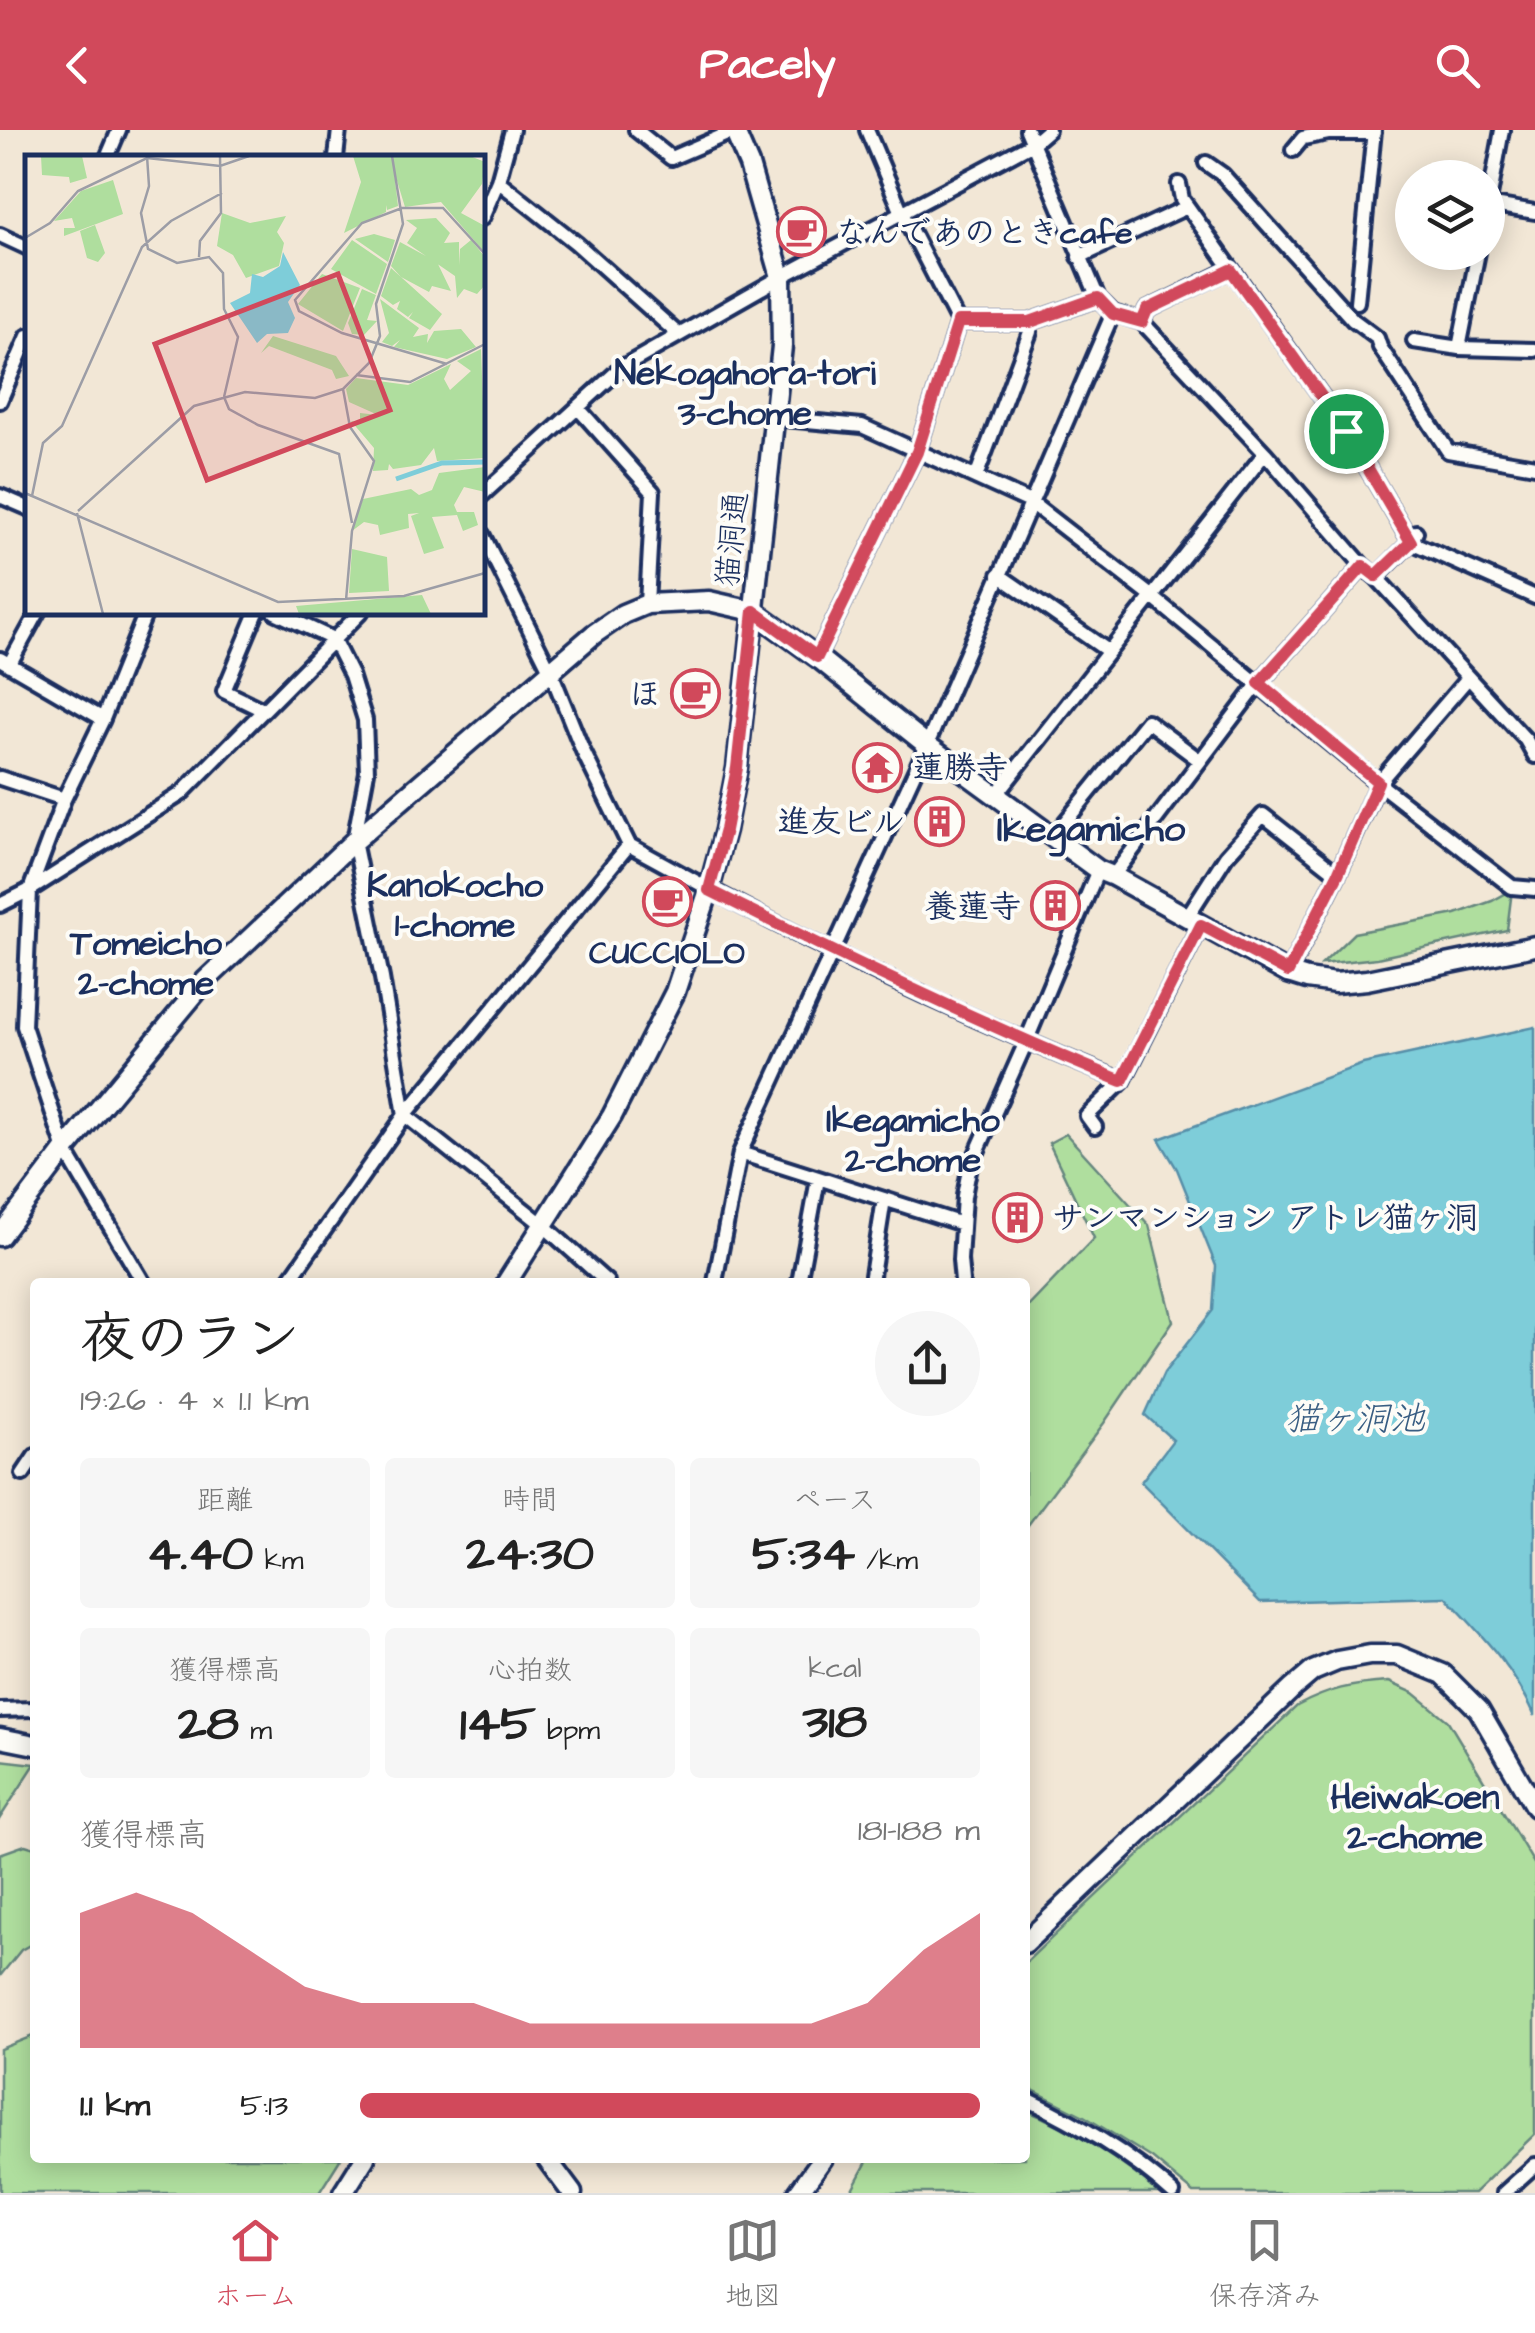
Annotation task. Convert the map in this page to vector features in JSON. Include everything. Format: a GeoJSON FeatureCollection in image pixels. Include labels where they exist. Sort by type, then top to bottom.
{"type":"FeatureCollection","features":[{"type":"Feature","properties":{"kind":"street"},"geometry":{"type":"LineString","coordinates":[[108,155],[119,130]]}},
{"type":"Feature","properties":{"kind":"street"},"geometry":{"type":"LineString","coordinates":[[336,155],[339,130]]}},
{"type":"Feature","properties":{"kind":"street"},"geometry":{"type":"LineString","coordinates":[[485,211],[512,130]]}},
{"type":"Feature","properties":{"kind":"street"},"geometry":{"type":"LineString","coordinates":[[636,130],[671,158],[734,130]]}},
{"type":"Feature","properties":{"kind":"street","name":"猫洞通"},"geometry":{"type":"LineString","coordinates":[[734,130],[781,276],[782,346],[754,611],[1053,838],[1105,873],[1288,972],[1336,984],[1535,946]]}},
{"type":"Feature","properties":{"kind":"street"},"geometry":{"type":"LineString","coordinates":[[817,657],[917,452],[958,322],[902,213],[867,130]]}},
{"type":"Feature","properties":{"kind":"street"},"geometry":{"type":"LineString","coordinates":[[485,493],[621,368],[781,276],[902,213],[1030,136],[1048,130]]}},
{"type":"Feature","properties":{"kind":"street"},"geometry":{"type":"LineString","coordinates":[[1496,160],[1502,130]]}},
{"type":"Feature","properties":{"kind":"street"},"geometry":{"type":"LineString","coordinates":[[1293,150],[1303,138],[1374,131],[1357,302]]}},
{"type":"Feature","properties":{"kind":"street"},"geometry":{"type":"LineString","coordinates":[[1030,136],[1098,298],[1113,314],[1142,322],[1526,740],[1535,756]]}},
{"type":"Feature","properties":{"kind":"street"},"geometry":{"type":"LineString","coordinates":[[1206,162],[1223,175],[1353,320],[1377,338],[1448,451],[1535,466]]}},
{"type":"Feature","properties":{"kind":"street"},"geometry":{"type":"LineString","coordinates":[[498,180],[679,334]]}},
{"type":"Feature","properties":{"kind":"street"},"geometry":{"type":"LineString","coordinates":[[1179,184],[1182,199],[1346,431],[1414,537],[1535,598]]}},
{"type":"Feature","properties":{"kind":"street"},"geometry":{"type":"LineString","coordinates":[[1079,257],[1187,206]]}},
{"type":"Feature","properties":{"kind":"street"},"geometry":{"type":"LineString","coordinates":[[1505,208],[1535,212]]}},
{"type":"Feature","properties":{"kind":"street"},"geometry":{"type":"LineString","coordinates":[[0,235],[25,247]]}},
{"type":"Feature","properties":{"kind":"street"},"geometry":{"type":"LineString","coordinates":[[1142,322],[1147,310],[1231,270]]}},
{"type":"Feature","properties":{"kind":"street"},"geometry":{"type":"LineString","coordinates":[[1459,348],[1474,270]]}},
{"type":"Feature","properties":{"kind":"street"},"geometry":{"type":"LineString","coordinates":[[958,322],[1030,322],[1098,298]]}},
{"type":"Feature","properties":{"kind":"street"},"geometry":{"type":"LineString","coordinates":[[716,1278],[740,1154],[927,745],[1113,314]]}},
{"type":"Feature","properties":{"kind":"street"},"geometry":{"type":"LineString","coordinates":[[976,478],[1030,332],[1030,322]]}},
{"type":"Feature","properties":{"kind":"street"},"geometry":{"type":"LineString","coordinates":[[1414,342],[1459,348],[1535,350]]}},
{"type":"Feature","properties":{"kind":"street"},"geometry":{"type":"LineString","coordinates":[[0,402],[25,343]]}},
{"type":"Feature","properties":{"kind":"street"},"geometry":{"type":"LineString","coordinates":[[578,408],[654,492],[647,604]]}},
{"type":"Feature","properties":{"kind":"street"},"geometry":{"type":"LineString","coordinates":[[774,418],[862,426],[1030,502],[1512,887],[1535,889]]}},
{"type":"Feature","properties":{"kind":"street"},"geometry":{"type":"LineString","coordinates":[[996,795],[1265,454]]}},
{"type":"Feature","properties":{"kind":"street"},"geometry":{"type":"LineString","coordinates":[[0,496],[25,507]]}},
{"type":"Feature","properties":{"kind":"street"},"geometry":{"type":"LineString","coordinates":[[1376,576],[1414,537]]}},
{"type":"Feature","properties":{"kind":"street"},"geometry":{"type":"LineString","coordinates":[[485,540],[551,672],[583,751],[629,845],[831,951],[1026,1042],[1122,1081]]}},
{"type":"Feature","properties":{"kind":"street"},"geometry":{"type":"LineString","coordinates":[[962,1278],[962,1224],[969,1170],[1105,873],[1259,683],[1363,566]]}},
{"type":"Feature","properties":{"kind":"street"},"geometry":{"type":"LineString","coordinates":[[999,575],[1108,651]]}},
{"type":"Feature","properties":{"kind":"street"},"geometry":{"type":"LineString","coordinates":[[0,1236],[64,1150],[206,980],[354,841],[594,634],[623,614],[647,604],[709,601],[754,611],[737,768],[725,830],[675,992],[612,1116],[508,1278]]}},
{"type":"Feature","properties":{"kind":"street"},"geometry":{"type":"LineString","coordinates":[[36,615],[4,662],[102,720]]}},
{"type":"Feature","properties":{"kind":"street"},"geometry":{"type":"LineString","coordinates":[[141,1278],[64,1150],[24,1026],[30,890],[64,799],[102,720],[145,615]]}},
{"type":"Feature","properties":{"kind":"street"},"geometry":{"type":"LineString","coordinates":[[256,615],[224,691],[263,710]]}},
{"type":"Feature","properties":{"kind":"street"},"geometry":{"type":"LineString","coordinates":[[281,615],[333,639],[351,675],[365,720],[367,772],[354,841],[405,1115],[542,1224],[603,1278]]}},
{"type":"Feature","properties":{"kind":"street"},"geometry":{"type":"LineString","coordinates":[[0,904],[30,890],[181,794],[358,615]]}},
{"type":"Feature","properties":{"kind":"street"},"geometry":{"type":"LineString","coordinates":[[1288,972],[1338,874],[1378,782],[1468,678]]}},
{"type":"Feature","properties":{"kind":"street"},"geometry":{"type":"LineString","coordinates":[[1053,838],[1148,721],[1199,760]]}},
{"type":"Feature","properties":{"kind":"street"},"geometry":{"type":"LineString","coordinates":[[0,778],[64,799]]}},
{"type":"Feature","properties":{"kind":"street"},"geometry":{"type":"LineString","coordinates":[[1095,1126],[1087,1116],[1122,1081],[1226,856],[1263,815],[1338,874]]}},
{"type":"Feature","properties":{"kind":"street"},"geometry":{"type":"LineString","coordinates":[[291,1278],[405,1115],[629,845]]}},
{"type":"Feature","properties":{"kind":"street"},"geometry":{"type":"LineString","coordinates":[[740,1154],[962,1224]]}},
{"type":"Feature","properties":{"kind":"street"},"geometry":{"type":"LineString","coordinates":[[800,1278],[818,1179]]}},
{"type":"Feature","properties":{"kind":"street"},"geometry":{"type":"LineString","coordinates":[[872,1278],[884,1199]]}},
{"type":"Feature","properties":{"kind":"street"},"geometry":{"type":"LineString","coordinates":[[23,1474],[30,1464]]}},
{"type":"Feature","properties":{"kind":"street"},"geometry":{"type":"LineString","coordinates":[[1030,1937],[1294,1688],[1313,1671],[1337,1661],[1397,1655],[1443,1674],[1479,1710],[1535,1808]]}},
{"type":"Feature","properties":{"kind":"street"},"geometry":{"type":"LineString","coordinates":[[0,1710],[30,1709]]}},
{"type":"Feature","properties":{"kind":"street"},"geometry":{"type":"LineString","coordinates":[[0,1738],[30,1744]]}},
{"type":"Feature","properties":{"kind":"street"},"geometry":{"type":"LineString","coordinates":[[1030,2100],[1080,2125],[1173,2193]]}},
{"type":"Feature","properties":{"kind":"street"},"geometry":{"type":"LineString","coordinates":[[342,2193],[362,2163]]}},
{"type":"Feature","properties":{"kind":"street"},"geometry":{"type":"LineString","coordinates":[[550,2163],[572,2193]]}},
{"type":"Feature","properties":{"kind":"street"},"geometry":{"type":"LineString","coordinates":[[798,2193],[819,2163]]}},
{"type":"Feature","properties":{"kind":"street"},"geometry":{"type":"LineString","coordinates":[[1504,2193],[1535,2164]]}},
{"type":"Feature","properties":{"kind":"green space"},"geometry":{"type":"Polygon","coordinates":[[[1512,890],[1507,930],[1377,958],[1322,964],[1354,933],[1456,914],[1512,890]]]}},
{"type":"Feature","properties":{"kind":"green space"},"geometry":{"type":"Polygon","coordinates":[[[1066,1134],[1149,1225],[1173,1321],[1030,1522],[1030,1305],[1094,1238],[1049,1143],[1066,1134]]]}},
{"type":"Feature","properties":{"kind":"green space"},"geometry":{"type":"Polygon","coordinates":[[[1389,1682],[1414,1693],[1448,1721],[1535,1865],[1535,2134],[1474,2193],[1194,2193],[1152,2158],[1030,2089],[1030,1958],[1297,1706],[1341,1688],[1389,1682]]]}},
{"type":"Feature","properties":{"kind":"green space"},"geometry":{"type":"Polygon","coordinates":[[[0,1760],[30,1763],[30,1772],[0,1818],[0,1760]]]}},
{"type":"Feature","properties":{"kind":"green space"},"geometry":{"type":"Polygon","coordinates":[[[30,1846],[30,1945],[0,1976],[0,1854],[30,1846]]]}},
{"type":"Feature","properties":{"kind":"green space"},"geometry":{"type":"Polygon","coordinates":[[[30,2037],[30,2163],[338,2163],[319,2193],[0,2193],[0,2049],[30,2037]]]}},
{"type":"Feature","properties":{"kind":"green space"},"geometry":{"type":"Polygon","coordinates":[[[1030,2112],[1095,2146],[1159,2193],[850,2193],[866,2163],[1030,2163],[1030,2112]]]}},
{"type":"Feature","properties":{"kind":"water","name":"猫ヶ洞池"},"geometry":{"type":"Polygon","coordinates":[[[1535,1027],[1535,1716],[1507,1667],[1446,1597],[1260,1602],[1141,1482],[1173,1440],[1145,1415],[1164,1373],[1213,1310],[1216,1266],[1177,1169],[1159,1139],[1363,1064],[1535,1027]]]}},
{"type":"Feature","properties":{"kind":"place","name":"なんであのときcafe"},"geometry":{"type":"Point","coordinates":[801,232]}},
{"type":"Feature","properties":{"kind":"place","name":"ほ"},"geometry":{"type":"Point","coordinates":[696,694]}},
{"type":"Feature","properties":{"kind":"place","name":"蓮勝寺"},"geometry":{"type":"Point","coordinates":[877,767]}},
{"type":"Feature","properties":{"kind":"place","name":"進友ビル"},"geometry":{"type":"Point","coordinates":[940,821]}},
{"type":"Feature","properties":{"kind":"place","name":"CUCCIOLO"},"geometry":{"type":"Point","coordinates":[667,902]}},
{"type":"Feature","properties":{"kind":"place","name":"養蓮寺"},"geometry":{"type":"Point","coordinates":[1056,906]}},
{"type":"Feature","properties":{"kind":"place","name":"サンマンション アトレ猫ヶ洞"},"geometry":{"type":"Point","coordinates":[1017,1217]}},
{"type":"Feature","properties":{"kind":"district","name":"Nekogahora-tori 3-chome"},"geometry":{"type":"Point","coordinates":[745,392]}},
{"type":"Feature","properties":{"kind":"district","name":"Ikegamicho"},"geometry":{"type":"Point","coordinates":[1091,828]}},
{"type":"Feature","properties":{"kind":"district","name":"Kanokocho 1-chome"},"geometry":{"type":"Point","coordinates":[455,904]}},
{"type":"Feature","properties":{"kind":"district","name":"Tomeicho 2-chome"},"geometry":{"type":"Point","coordinates":[146,962]}},
{"type":"Feature","properties":{"kind":"district","name":"Ikegamicho 2-chome"},"geometry":{"type":"Point","coordinates":[913,1139]}},
{"type":"Feature","properties":{"kind":"district","name":"Heiwakoen 2-chome"},"geometry":{"type":"Point","coordinates":[1415,1816]}},
{"type":"Feature","properties":{"kind":"route"},"geometry":{"type":"LineString","coordinates":[[1231,270],[1346,431],[1411,542],[1376,576],[1363,566],[1259,683],[1378,782],[1338,874],[1288,972],[1201,925],[1122,1081],[1026,1042],[709,890],[737,768],[754,611],[817,657],[917,452],[958,322],[1030,322],[1098,298],[1113,314],[1142,322],[1147,310],[1231,270]]}}]}
